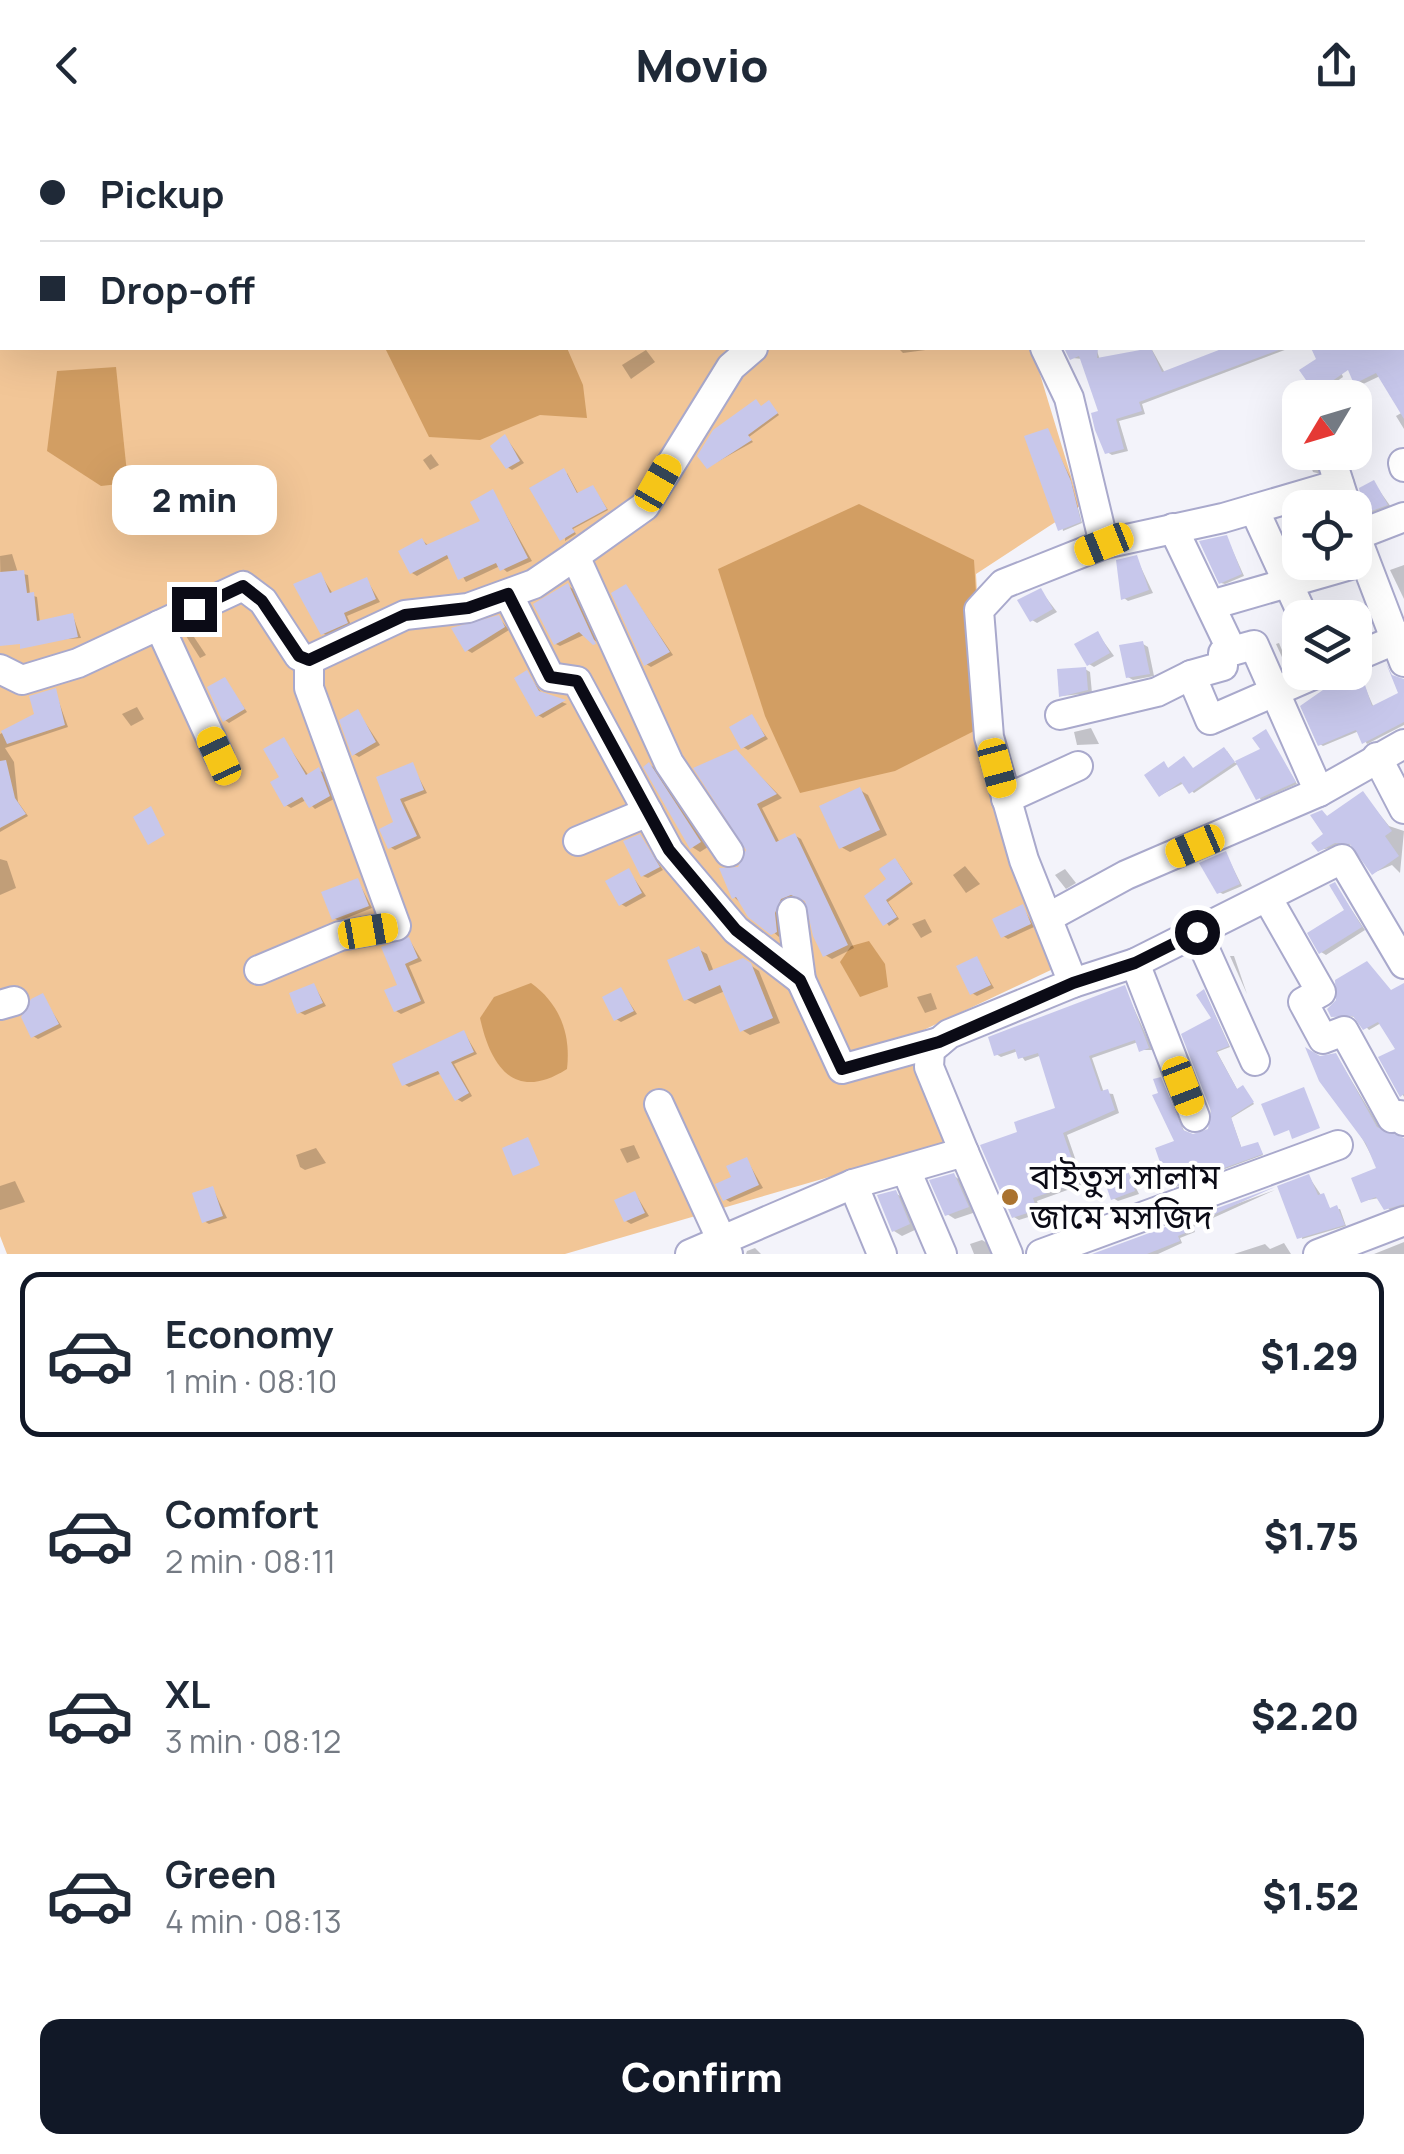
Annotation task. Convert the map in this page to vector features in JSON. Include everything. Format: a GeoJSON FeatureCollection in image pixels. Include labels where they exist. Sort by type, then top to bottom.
{"type":"FeatureCollection","features":[{"type":"Feature","properties":{"kind":"street"},"geometry":{"type":"LineString","coordinates":[[1046,350],[1070,398],[1104,544]]}},
{"type":"Feature","properties":{"kind":"street"},"geometry":{"type":"LineString","coordinates":[[0,670],[22,680],[78,663],[243,586],[262,601],[299,656],[309,660],[405,615],[468,608],[534,584],[644,506],[725,357]]}},
{"type":"Feature","properties":{"kind":"street"},"geometry":{"type":"LineString","coordinates":[[1073,983],[1024,860],[989,736],[978,610],[1003,584],[1104,544],[1282,505]]}},
{"type":"Feature","properties":{"kind":"street"},"geometry":{"type":"LineString","coordinates":[[1254,509],[1296,600]]}},
{"type":"Feature","properties":{"kind":"street"},"geometry":{"type":"LineString","coordinates":[[1372,536],[1404,517]]}},
{"type":"Feature","properties":{"kind":"street"},"geometry":{"type":"LineString","coordinates":[[1173,528],[1232,651]]}},
{"type":"Feature","properties":{"kind":"street"},"geometry":{"type":"LineString","coordinates":[[575,556],[669,763],[730,852]]}},
{"type":"Feature","properties":{"kind":"street"},"geometry":{"type":"LineString","coordinates":[[1372,578],[1400,646],[1372,653]]}},
{"type":"Feature","properties":{"kind":"street"},"geometry":{"type":"LineString","coordinates":[[1211,605],[1296,580]]}},
{"type":"Feature","properties":{"kind":"street"},"geometry":{"type":"LineString","coordinates":[[508,594],[550,677],[577,681],[669,850],[736,930],[800,980]]}},
{"type":"Feature","properties":{"kind":"street"},"geometry":{"type":"LineString","coordinates":[[159,625],[219,756]]}},
{"type":"Feature","properties":{"kind":"street"},"geometry":{"type":"LineString","coordinates":[[1060,715],[1157,692],[1191,675],[1223,666],[1223,652],[1254,645],[1272,694],[1319,792]]}},
{"type":"Feature","properties":{"kind":"street"},"geometry":{"type":"LineString","coordinates":[[260,970],[340,936],[396,926],[308,688],[309,660]]}},
{"type":"Feature","properties":{"kind":"street"},"geometry":{"type":"LineString","coordinates":[[1191,675],[1210,720],[1282,689]]}},
{"type":"Feature","properties":{"kind":"street"},"geometry":{"type":"LineString","coordinates":[[1049,917],[1126,875],[1319,792],[1404,744]]}},
{"type":"Feature","properties":{"kind":"street"},"geometry":{"type":"LineString","coordinates":[[1377,757],[1404,809]]}},
{"type":"Feature","properties":{"kind":"street"},"geometry":{"type":"LineString","coordinates":[[1006,799],[1078,766]]}},
{"type":"Feature","properties":{"kind":"street"},"geometry":{"type":"LineString","coordinates":[[578,841],[648,812]]}},
{"type":"Feature","properties":{"kind":"street"},"geometry":{"type":"LineString","coordinates":[[792,912],[800,980],[842,1069],[939,1042],[1073,983],[1135,963],[1342,859],[1404,964]]}},
{"type":"Feature","properties":{"kind":"street"},"geometry":{"type":"LineString","coordinates":[[1268,899],[1321,992],[1303,1002],[1323,1038],[1344,1031],[1392,1118],[1400,1115],[1404,1121]]}},
{"type":"Feature","properties":{"kind":"street"},"geometry":{"type":"LineString","coordinates":[[1197,932],[1256,1061]]}},
{"type":"Feature","properties":{"kind":"street"},"geometry":{"type":"LineString","coordinates":[[1135,963],[1195,1117]]}},
{"type":"Feature","properties":{"kind":"street"},"geometry":{"type":"LineString","coordinates":[[939,1042],[930,1050],[929,1066],[1008,1254]]}},
{"type":"Feature","properties":{"kind":"street"},"geometry":{"type":"LineString","coordinates":[[659,1104],[725,1248]]}},
{"type":"Feature","properties":{"kind":"street"},"geometry":{"type":"LineString","coordinates":[[1041,1254],[1338,1146]]}},
{"type":"Feature","properties":{"kind":"street"},"geometry":{"type":"LineString","coordinates":[[690,1254],[725,1248],[853,1184],[964,1152]]}},
{"type":"Feature","properties":{"kind":"street"},"geometry":{"type":"LineString","coordinates":[[906,1170],[942,1254]]}},
{"type":"Feature","properties":{"kind":"street"},"geometry":{"type":"LineString","coordinates":[[853,1184],[882,1254]]}},
{"type":"Feature","properties":{"kind":"street"},"geometry":{"type":"LineString","coordinates":[[1318,1254],[1404,1221]]}},
{"type":"Feature","properties":{"kind":"shaded area"},"geometry":{"type":"Polygon","coordinates":[[[0,350],[1033,350],[1080,506],[976,574],[987,777],[1053,969],[913,1035],[946,1143],[565,1254],[7,1254],[0,1236],[0,350]]]}},
{"type":"Feature","properties":{"kind":"shaded area"},"geometry":{"type":"Polygon","coordinates":[[[386,350],[568,350],[583,385],[587,418],[540,415],[480,440],[429,437],[386,350]]]}},
{"type":"Feature","properties":{"kind":"shaded area"},"geometry":{"type":"Polygon","coordinates":[[[116,367],[128,483],[101,486],[47,451],[57,371],[116,367]]]}},
{"type":"Feature","properties":{"kind":"shaded area"},"geometry":{"type":"Polygon","coordinates":[[[859,504],[974,560],[984,726],[895,771],[800,793],[765,716],[718,569],[859,504]]]}},
{"type":"Feature","properties":{"kind":"shaded area"},"geometry":{"type":"Polygon","coordinates":[[[869,941],[885,964],[888,987],[860,997],[840,962],[851,946],[869,941]]]}},
{"type":"Feature","properties":{"kind":"shaded area"},"geometry":{"type":"Polygon","coordinates":[[[531,983],[556,1010],[565,1032],[568,1056],[567,1069],[533,1082],[508,1075],[499,1065],[480,1018],[494,997],[531,983]]]}},
{"type":"Feature","properties":{"kind":"building"},"geometry":{"type":"Polygon","coordinates":[[[1065,350],[1098,350],[1097,358],[1152,350],[1162,372],[1219,350],[1279,350],[1139,402],[1142,411],[1116,419],[1124,449],[1105,454],[1091,413],[1098,411],[1079,356],[1070,360],[1065,350]]]}},
{"type":"Feature","properties":{"kind":"building"},"geometry":{"type":"Polygon","coordinates":[[[1312,350],[1404,350],[1404,419],[1376,373],[1352,380],[1348,370],[1334,380],[1306,380],[1299,370],[1316,359],[1312,350]]]}},
{"type":"Feature","properties":{"kind":"building"},"geometry":{"type":"Polygon","coordinates":[[[756,399],[761,406],[769,400],[778,413],[748,435],[752,440],[707,469],[697,456],[713,430],[756,399]]]}},
{"type":"Feature","properties":{"kind":"building"},"geometry":{"type":"Polygon","coordinates":[[[1048,428],[1071,481],[1081,522],[1058,531],[1024,436],[1048,428]]]}},
{"type":"Feature","properties":{"kind":"building"},"geometry":{"type":"Polygon","coordinates":[[[505,434],[520,461],[506,469],[490,446],[505,434]]]}},
{"type":"Feature","properties":{"kind":"building"},"geometry":{"type":"Polygon","coordinates":[[[564,468],[577,493],[593,485],[607,509],[572,528],[575,532],[560,541],[529,488],[564,468]]]}},
{"type":"Feature","properties":{"kind":"building"},"geometry":{"type":"Polygon","coordinates":[[[1374,480],[1388,505],[1372,511],[1372,490],[1359,488],[1374,480]]]}},
{"type":"Feature","properties":{"kind":"building"},"geometry":{"type":"Polygon","coordinates":[[[493,489],[528,558],[500,571],[496,563],[458,580],[447,555],[410,574],[398,551],[422,538],[426,545],[480,521],[470,502],[493,489]]]}},
{"type":"Feature","properties":{"kind":"building"},"geometry":{"type":"Polygon","coordinates":[[[1227,535],[1242,574],[1219,584],[1199,541],[1227,535]]]}},
{"type":"Feature","properties":{"kind":"building"},"geometry":{"type":"Polygon","coordinates":[[[1137,555],[1149,590],[1121,600],[1116,560],[1137,555]]]}},
{"type":"Feature","properties":{"kind":"building"},"geometry":{"type":"Polygon","coordinates":[[[24,570],[27,593],[34,592],[37,621],[73,613],[78,637],[20,649],[20,644],[0,646],[0,572],[24,570]]]}},
{"type":"Feature","properties":{"kind":"building"},"geometry":{"type":"Polygon","coordinates":[[[321,572],[330,593],[367,577],[376,599],[344,613],[348,623],[321,635],[293,584],[321,572]]]}},
{"type":"Feature","properties":{"kind":"building"},"geometry":{"type":"Polygon","coordinates":[[[568,583],[596,644],[579,632],[554,645],[533,604],[568,583]]]}},
{"type":"Feature","properties":{"kind":"building"},"geometry":{"type":"Polygon","coordinates":[[[626,584],[670,652],[644,666],[611,593],[626,584]]]}},
{"type":"Feature","properties":{"kind":"building"},"geometry":{"type":"Polygon","coordinates":[[[1041,588],[1053,609],[1030,622],[1017,600],[1041,588]]]}},
{"type":"Feature","properties":{"kind":"building"},"geometry":{"type":"Polygon","coordinates":[[[499,615],[505,627],[465,652],[451,628],[499,615]]]}},
{"type":"Feature","properties":{"kind":"building"},"geometry":{"type":"Polygon","coordinates":[[[1098,631],[1110,653],[1087,666],[1074,644],[1098,631]]]}},
{"type":"Feature","properties":{"kind":"building"},"geometry":{"type":"Polygon","coordinates":[[[1143,641],[1150,674],[1126,678],[1119,645],[1143,641]]]}},
{"type":"Feature","properties":{"kind":"building"},"geometry":{"type":"Polygon","coordinates":[[[1386,663],[1392,675],[1404,679],[1404,722],[1362,744],[1356,730],[1318,746],[1300,706],[1323,690],[1367,690],[1372,706],[1398,693],[1386,663]]]}},
{"type":"Feature","properties":{"kind":"building"},"geometry":{"type":"Polygon","coordinates":[[[1086,667],[1088,690],[1059,697],[1057,669],[1086,667]]]}},
{"type":"Feature","properties":{"kind":"building"},"geometry":{"type":"Polygon","coordinates":[[[527,670],[539,691],[566,700],[536,717],[514,678],[527,670]]]}},
{"type":"Feature","properties":{"kind":"building"},"geometry":{"type":"Polygon","coordinates":[[[225,677],[245,709],[223,722],[207,687],[225,677]]]}},
{"type":"Feature","properties":{"kind":"building"},"geometry":{"type":"Polygon","coordinates":[[[56,688],[65,725],[7,744],[1,731],[34,714],[29,696],[56,688]]]}},
{"type":"Feature","properties":{"kind":"building"},"geometry":{"type":"Polygon","coordinates":[[[358,709],[376,742],[352,756],[339,720],[358,709]]]}},
{"type":"Feature","properties":{"kind":"building"},"geometry":{"type":"Polygon","coordinates":[[[752,714],[765,736],[741,749],[729,727],[752,714]]]}},
{"type":"Feature","properties":{"kind":"building"},"geometry":{"type":"Polygon","coordinates":[[[1266,729],[1296,782],[1256,800],[1235,761],[1260,749],[1252,738],[1266,729]]]}},
{"type":"Feature","properties":{"kind":"building"},"geometry":{"type":"Polygon","coordinates":[[[284,737],[306,775],[319,767],[330,796],[309,808],[302,797],[284,807],[270,782],[279,777],[263,749],[284,737]]]}},
{"type":"Feature","properties":{"kind":"building"},"geometry":{"type":"Polygon","coordinates":[[[1224,747],[1235,762],[1189,794],[1181,782],[1159,797],[1144,775],[1164,761],[1168,768],[1184,756],[1193,768],[1224,747]]]}},
{"type":"Feature","properties":{"kind":"building"},"geometry":{"type":"Polygon","coordinates":[[[736,749],[777,794],[757,804],[776,842],[795,833],[848,945],[823,957],[813,936],[805,901],[791,895],[781,899],[775,913],[777,932],[771,935],[748,917],[736,897],[732,899],[719,868],[738,867],[746,850],[693,768],[736,749]]]}},
{"type":"Feature","properties":{"kind":"building"},"geometry":{"type":"Polygon","coordinates":[[[6,760],[15,798],[26,814],[0,828],[0,761],[6,760]]]}},
{"type":"Feature","properties":{"kind":"building"},"geometry":{"type":"Polygon","coordinates":[[[413,762],[424,790],[400,799],[417,836],[388,849],[379,829],[393,822],[376,777],[413,762]]]}},
{"type":"Feature","properties":{"kind":"building"},"geometry":{"type":"Polygon","coordinates":[[[649,762],[701,842],[690,849],[643,767],[649,762]]]}},
{"type":"Feature","properties":{"kind":"building"},"geometry":{"type":"Polygon","coordinates":[[[860,787],[880,830],[839,849],[819,806],[860,787]]]}},
{"type":"Feature","properties":{"kind":"building"},"geometry":{"type":"Polygon","coordinates":[[[1363,791],[1392,831],[1385,836],[1399,856],[1372,875],[1350,844],[1335,843],[1318,852],[1311,843],[1323,834],[1310,815],[1322,810],[1327,816],[1363,791]]]}},
{"type":"Feature","properties":{"kind":"building"},"geometry":{"type":"Polygon","coordinates":[[[151,806],[165,835],[148,845],[133,817],[151,806]]]}},
{"type":"Feature","properties":{"kind":"building"},"geometry":{"type":"Polygon","coordinates":[[[640,834],[660,867],[641,877],[623,841],[640,834]]]}},
{"type":"Feature","properties":{"kind":"building"},"geometry":{"type":"Polygon","coordinates":[[[1226,851],[1240,884],[1217,894],[1199,863],[1226,851]]]}},
{"type":"Feature","properties":{"kind":"building"},"geometry":{"type":"Polygon","coordinates":[[[895,858],[911,882],[886,900],[897,917],[883,926],[864,896],[886,879],[879,869],[895,858]]]}},
{"type":"Feature","properties":{"kind":"building"},"geometry":{"type":"Polygon","coordinates":[[[629,868],[642,893],[619,906],[605,881],[629,868]]]}},
{"type":"Feature","properties":{"kind":"building"},"geometry":{"type":"Polygon","coordinates":[[[358,878],[369,906],[332,920],[321,892],[358,878]]]}},
{"type":"Feature","properties":{"kind":"building"},"geometry":{"type":"Polygon","coordinates":[[[1335,882],[1362,927],[1319,954],[1307,933],[1344,910],[1329,885],[1335,882]]]}},
{"type":"Feature","properties":{"kind":"building"},"geometry":{"type":"Polygon","coordinates":[[[1023,904],[1031,924],[1001,938],[992,919],[1023,904]]]}},
{"type":"Feature","properties":{"kind":"building"},"geometry":{"type":"Polygon","coordinates":[[[409,937],[418,958],[405,964],[421,1001],[394,1012],[384,990],[397,985],[381,947],[409,937]]]}},
{"type":"Feature","properties":{"kind":"building"},"geometry":{"type":"Polygon","coordinates":[[[699,946],[709,971],[743,958],[751,963],[773,1018],[740,1032],[720,985],[684,1001],[667,960],[699,946]]]}},
{"type":"Feature","properties":{"kind":"building"},"geometry":{"type":"Polygon","coordinates":[[[977,956],[991,985],[970,995],[956,966],[977,956]]]}},
{"type":"Feature","properties":{"kind":"building"},"geometry":{"type":"Polygon","coordinates":[[[1367,961],[1391,990],[1404,983],[1404,1094],[1400,1097],[1378,1057],[1395,1049],[1378,1022],[1363,1030],[1353,1016],[1331,1017],[1327,1009],[1336,1000],[1335,980],[1367,961]]]}},
{"type":"Feature","properties":{"kind":"building"},"geometry":{"type":"Polygon","coordinates":[[[314,983],[323,1003],[297,1014],[289,993],[314,983]]]}},
{"type":"Feature","properties":{"kind":"building"},"geometry":{"type":"Polygon","coordinates":[[[1125,985],[1149,1048],[1139,1052],[1135,1040],[1089,1056],[1101,1091],[1108,1089],[1115,1110],[1063,1133],[1080,1182],[1033,1198],[1037,1210],[1012,1218],[980,1145],[1017,1132],[1014,1122],[1055,1108],[1038,1053],[1018,1059],[1015,1049],[994,1056],[988,1037],[1125,985]]]}},
{"type":"Feature","properties":{"kind":"building"},"geometry":{"type":"Polygon","coordinates":[[[621,987],[634,1011],[614,1021],[602,997],[621,987]]]}},
{"type":"Feature","properties":{"kind":"building"},"geometry":{"type":"Polygon","coordinates":[[[1204,989],[1229,1046],[1216,1051],[1237,1089],[1243,1085],[1254,1102],[1231,1117],[1241,1147],[1258,1142],[1263,1154],[1169,1188],[1155,1148],[1174,1141],[1152,1095],[1158,1093],[1153,1079],[1161,1077],[1183,1130],[1193,1134],[1208,1129],[1211,1111],[1181,1034],[1211,1018],[1196,995],[1204,989]]]}},
{"type":"Feature","properties":{"kind":"building"},"geometry":{"type":"Polygon","coordinates":[[[43,993],[59,1024],[31,1038],[21,1017],[31,999],[43,993]]]}},
{"type":"Feature","properties":{"kind":"building"},"geometry":{"type":"Polygon","coordinates":[[[464,1030],[474,1052],[451,1062],[469,1093],[455,1101],[438,1071],[402,1086],[392,1064],[464,1030]]]}},
{"type":"Feature","properties":{"kind":"building"},"geometry":{"type":"Polygon","coordinates":[[[1305,1047],[1320,1056],[1336,1053],[1377,1127],[1404,1138],[1404,1204],[1384,1210],[1376,1197],[1361,1203],[1351,1178],[1376,1168],[1366,1144],[1319,1081],[1305,1047]]]}},
{"type":"Feature","properties":{"kind":"building"},"geometry":{"type":"Polygon","coordinates":[[[1304,1087],[1320,1128],[1292,1139],[1289,1130],[1274,1136],[1261,1104],[1304,1087]]]}},
{"type":"Feature","properties":{"kind":"building"},"geometry":{"type":"Polygon","coordinates":[[[528,1137],[540,1165],[513,1176],[502,1148],[528,1137]]]}},
{"type":"Feature","properties":{"kind":"building"},"geometry":{"type":"Polygon","coordinates":[[[747,1157],[759,1185],[723,1201],[715,1184],[731,1177],[726,1166],[747,1157]]]}},
{"type":"Feature","properties":{"kind":"building"},"geometry":{"type":"Polygon","coordinates":[[[1125,1163],[1135,1191],[1111,1200],[1101,1171],[1125,1163]]]}},
{"type":"Feature","properties":{"kind":"building"},"geometry":{"type":"Polygon","coordinates":[[[954,1173],[969,1207],[945,1216],[929,1180],[954,1173]]]}},
{"type":"Feature","properties":{"kind":"building"},"geometry":{"type":"Polygon","coordinates":[[[1309,1174],[1318,1195],[1324,1193],[1330,1208],[1337,1205],[1345,1225],[1297,1239],[1277,1186],[1309,1174]]]}},
{"type":"Feature","properties":{"kind":"building"},"geometry":{"type":"Polygon","coordinates":[[[213,1186],[223,1216],[202,1223],[192,1193],[213,1186]]]}},
{"type":"Feature","properties":{"kind":"building"},"geometry":{"type":"Polygon","coordinates":[[[1275,1187],[1191,1225],[1193,1230],[1178,1236],[1180,1241],[1147,1254],[1092,1254],[1275,1187]]]}},
{"type":"Feature","properties":{"kind":"building"},"geometry":{"type":"Polygon","coordinates":[[[896,1190],[910,1224],[892,1232],[877,1195],[896,1190]]]}},
{"type":"Feature","properties":{"kind":"building"},"geometry":{"type":"Polygon","coordinates":[[[635,1191],[645,1213],[624,1222],[614,1200],[635,1191]]]}},
{"type":"Feature","properties":{"kind":"place","name":"বাইতুস সালাম জামে মসজিদ"},"geometry":{"type":"Point","coordinates":[1010,1197]}},
{"type":"Feature","properties":{"kind":"route"},"geometry":{"type":"LineString","coordinates":[[194,609],[243,586],[262,601],[299,656],[309,660],[405,615],[468,608],[508,594],[550,677],[577,681],[669,850],[736,930],[800,980],[842,1069],[939,1042],[949,1034],[1073,983],[1135,963],[1197,932]]}}]}
